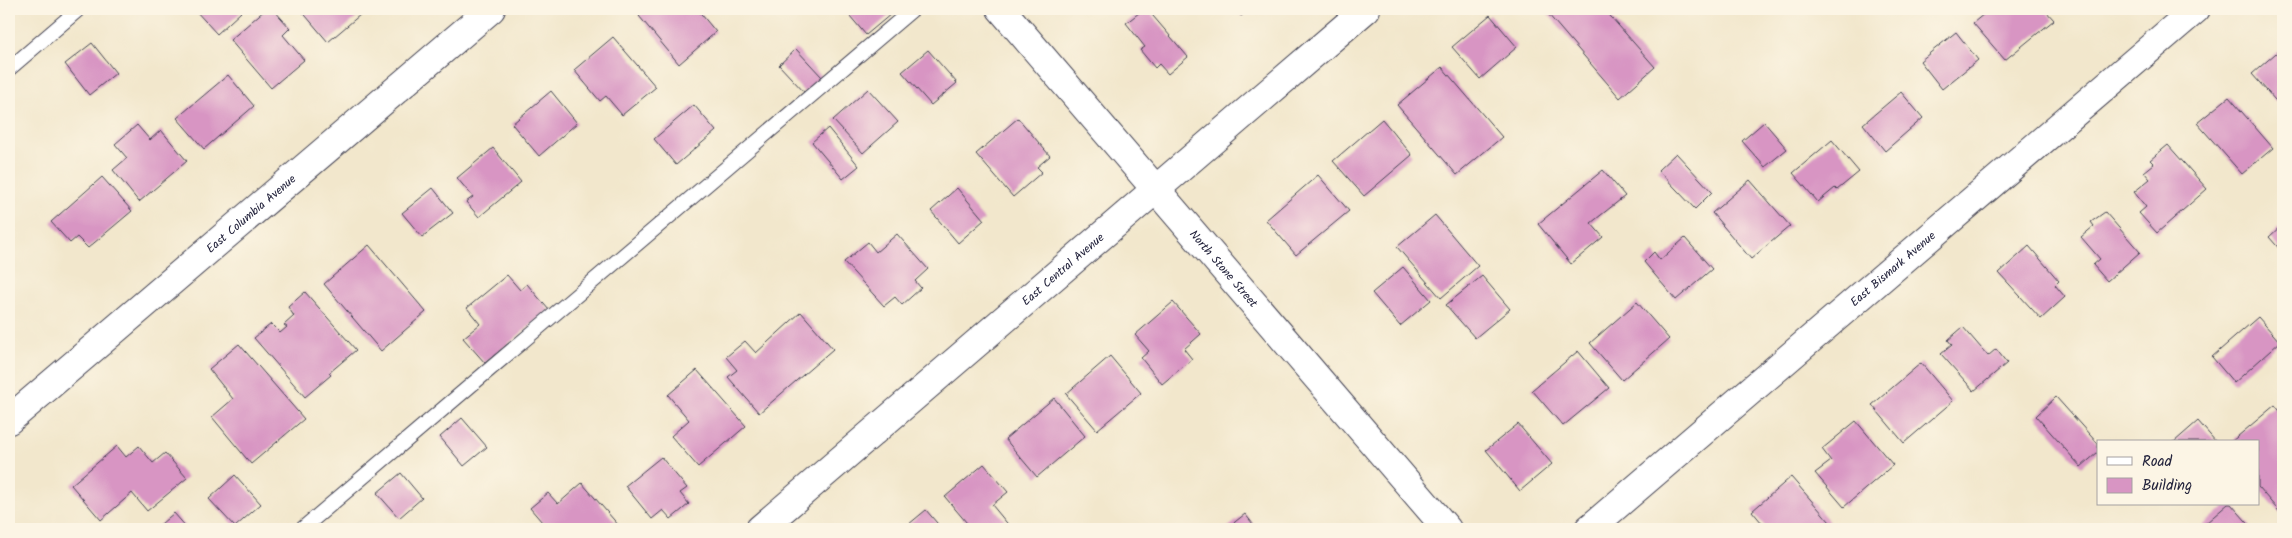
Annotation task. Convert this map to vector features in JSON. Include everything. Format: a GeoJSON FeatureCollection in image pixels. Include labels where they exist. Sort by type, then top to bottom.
{"type":"FeatureCollection","features":[{"type":"Feature","properties":{"kind":"street","name":"East Columbia Avenue"},"geometry":{"type":"LineString","coordinates":[[9,420],[492,9]]}},
{"type":"Feature","properties":{"kind":"street","name":"North Stone Street"},"geometry":{"type":"LineString","coordinates":[[1001,9],[1448,529]]}},
{"type":"Feature","properties":{"kind":"street","name":"East Central Avenue"},"geometry":{"type":"LineString","coordinates":[[760,529],[1366,9]]}},
{"type":"Feature","properties":{"kind":"street","name":"East Bismark Avenue"},"geometry":{"type":"LineString","coordinates":[[1589,529],[2196,9]]}},
{"type":"Feature","properties":{"kind":"lane"},"geometry":{"type":"LineString","coordinates":[[9,69],[79,9]]}},
{"type":"Feature","properties":{"kind":"lane"},"geometry":{"type":"LineString","coordinates":[[302,529],[913,9]]}},
{"type":"Feature","properties":{"kind":"building"},"geometry":{"type":"Polygon","coordinates":[[[194,9],[238,9],[241,12],[217,34],[194,9]]]}},
{"type":"Feature","properties":{"kind":"building"},"geometry":{"type":"Polygon","coordinates":[[[266,9],[273,9],[290,28],[283,35],[304,60],[271,88],[230,40],[266,9]]]}},
{"type":"Feature","properties":{"kind":"building"},"geometry":{"type":"Polygon","coordinates":[[[300,9],[367,9],[328,42],[300,9]]]}},
{"type":"Feature","properties":{"kind":"building"},"geometry":{"type":"Polygon","coordinates":[[[648,9],[697,9],[716,32],[679,64],[639,16],[648,9]]]}},
{"type":"Feature","properties":{"kind":"building"},"geometry":{"type":"Polygon","coordinates":[[[844,9],[897,9],[866,35],[844,9]]]}},
{"type":"Feature","properties":{"kind":"building"},"geometry":{"type":"Polygon","coordinates":[[[1144,9],[1147,9],[1188,57],[1168,74],[1159,64],[1155,68],[1140,50],[1145,47],[1126,23],[1144,9]]]}},
{"type":"Feature","properties":{"kind":"building"},"geometry":{"type":"Polygon","coordinates":[[[1236,9],[1250,9],[1241,16],[1236,9]]]}},
{"type":"Feature","properties":{"kind":"building"},"geometry":{"type":"Polygon","coordinates":[[[1555,9],[1604,9],[1655,67],[1620,98],[1548,14],[1555,9]]]}},
{"type":"Feature","properties":{"kind":"building"},"geometry":{"type":"Polygon","coordinates":[[[1990,9],[2044,9],[2054,20],[2005,60],[1973,23],[1990,9]]]}},
{"type":"Feature","properties":{"kind":"building"},"geometry":{"type":"Polygon","coordinates":[[[1490,15],[1517,47],[1480,79],[1452,47],[1490,15]]]}},
{"type":"Feature","properties":{"kind":"building"},"geometry":{"type":"Polygon","coordinates":[[[1956,32],[1978,60],[1942,89],[1920,61],[1956,32]]]}},
{"type":"Feature","properties":{"kind":"building"},"geometry":{"type":"Polygon","coordinates":[[[613,37],[656,87],[622,115],[606,96],[600,101],[574,70],[613,37]]]}},
{"type":"Feature","properties":{"kind":"building"},"geometry":{"type":"Polygon","coordinates":[[[92,43],[116,73],[89,95],[65,64],[92,43]]]}},
{"type":"Feature","properties":{"kind":"building"},"geometry":{"type":"Polygon","coordinates":[[[2283,47],[2283,109],[2252,74],[2283,47]]]}},
{"type":"Feature","properties":{"kind":"building"},"geometry":{"type":"Polygon","coordinates":[[[796,49],[822,77],[805,93],[779,65],[796,49]]]}},
{"type":"Feature","properties":{"kind":"building"},"geometry":{"type":"Polygon","coordinates":[[[928,50],[957,83],[931,105],[902,72],[928,50]]]}},
{"type":"Feature","properties":{"kind":"building"},"geometry":{"type":"Polygon","coordinates":[[[1442,67],[1502,137],[1457,175],[1397,105],[1442,67]]]}},
{"type":"Feature","properties":{"kind":"building"},"geometry":{"type":"Polygon","coordinates":[[[228,75],[254,106],[204,149],[177,118],[228,75]]]}},
{"type":"Feature","properties":{"kind":"building"},"geometry":{"type":"Polygon","coordinates":[[[868,89],[898,122],[863,153],[833,120],[868,89]]]}},
{"type":"Feature","properties":{"kind":"building"},"geometry":{"type":"Polygon","coordinates":[[[551,91],[577,123],[539,156],[512,124],[551,91]]]}},
{"type":"Feature","properties":{"kind":"building"},"geometry":{"type":"Polygon","coordinates":[[[1901,92],[1923,118],[1885,151],[1863,124],[1901,92]]]}},
{"type":"Feature","properties":{"kind":"building"},"geometry":{"type":"Polygon","coordinates":[[[2229,97],[2273,148],[2242,174],[2197,123],[2229,97]]]}},
{"type":"Feature","properties":{"kind":"building"},"geometry":{"type":"Polygon","coordinates":[[[694,105],[716,131],[676,165],[654,139],[694,105]]]}},
{"type":"Feature","properties":{"kind":"building"},"geometry":{"type":"Polygon","coordinates":[[[1018,118],[1050,156],[1037,167],[1042,172],[1013,197],[976,154],[1018,118]]]}},
{"type":"Feature","properties":{"kind":"building"},"geometry":{"type":"Polygon","coordinates":[[[1382,119],[1412,155],[1364,196],[1333,161],[1382,119]]]}},
{"type":"Feature","properties":{"kind":"building"},"geometry":{"type":"Polygon","coordinates":[[[1764,122],[1787,149],[1765,167],[1742,141],[1764,122]]]}},
{"type":"Feature","properties":{"kind":"building"},"geometry":{"type":"Polygon","coordinates":[[[137,125],[150,140],[161,130],[187,161],[139,202],[113,170],[127,158],[115,144],[137,125]]]}},
{"type":"Feature","properties":{"kind":"building"},"geometry":{"type":"Polygon","coordinates":[[[828,128],[859,166],[843,179],[812,142],[828,128]]]}},
{"type":"Feature","properties":{"kind":"building"},"geometry":{"type":"Polygon","coordinates":[[[1832,140],[1859,172],[1837,190],[1835,188],[1818,202],[1793,173],[1832,140]]]}},
{"type":"Feature","properties":{"kind":"building"},"geometry":{"type":"Polygon","coordinates":[[[2168,145],[2207,189],[2157,233],[2139,213],[2146,207],[2134,192],[2150,179],[2144,172],[2154,164],[2150,160],[2168,145]]]}},
{"type":"Feature","properties":{"kind":"building"},"geometry":{"type":"Polygon","coordinates":[[[493,148],[521,182],[479,217],[466,202],[473,197],[457,178],[493,148]]]}},
{"type":"Feature","properties":{"kind":"building"},"geometry":{"type":"Polygon","coordinates":[[[1676,153],[1712,192],[1695,209],[1658,170],[1676,153]]]}},
{"type":"Feature","properties":{"kind":"building"},"geometry":{"type":"Polygon","coordinates":[[[1603,170],[1625,196],[1591,223],[1603,237],[1571,264],[1538,224],[1603,170]]]}},
{"type":"Feature","properties":{"kind":"building"},"geometry":{"type":"Polygon","coordinates":[[[1318,175],[1349,211],[1296,255],[1266,220],[1318,175]]]}},
{"type":"Feature","properties":{"kind":"building"},"geometry":{"type":"Polygon","coordinates":[[[102,177],[132,211],[88,248],[77,237],[70,243],[51,222],[102,177]]]}},
{"type":"Feature","properties":{"kind":"building"},"geometry":{"type":"Polygon","coordinates":[[[1750,180],[1790,226],[1751,259],[1712,213],[1750,180]]]}},
{"type":"Feature","properties":{"kind":"building"},"geometry":{"type":"Polygon","coordinates":[[[433,188],[453,213],[422,237],[402,213],[433,188]]]}},
{"type":"Feature","properties":{"kind":"building"},"geometry":{"type":"Polygon","coordinates":[[[957,188],[984,220],[958,243],[931,211],[957,188]]]}},
{"type":"Feature","properties":{"kind":"building"},"geometry":{"type":"Polygon","coordinates":[[[2105,212],[2140,252],[2107,281],[2093,265],[2100,259],[2081,237],[2094,226],[2091,222],[2105,212]]]}},
{"type":"Feature","properties":{"kind":"building"},"geometry":{"type":"Polygon","coordinates":[[[1435,215],[1478,266],[1441,298],[1397,247],[1435,215]]]}},
{"type":"Feature","properties":{"kind":"building"},"geometry":{"type":"Polygon","coordinates":[[[2283,224],[2283,253],[2269,237],[2283,224]]]}},
{"type":"Feature","properties":{"kind":"building"},"geometry":{"type":"Polygon","coordinates":[[[897,234],[928,269],[915,281],[921,288],[902,305],[895,297],[884,306],[844,262],[868,242],[876,252],[897,234]]]}},
{"type":"Feature","properties":{"kind":"building"},"geometry":{"type":"Polygon","coordinates":[[[1685,238],[1712,269],[1676,300],[1644,262],[1654,252],[1660,260],[1685,238]]]}},
{"type":"Feature","properties":{"kind":"building"},"geometry":{"type":"Polygon","coordinates":[[[369,245],[426,312],[381,351],[324,284],[369,245]]]}},
{"type":"Feature","properties":{"kind":"building"},"geometry":{"type":"Polygon","coordinates":[[[2029,246],[2059,281],[2055,285],[2065,297],[2041,319],[1999,273],[2029,246]]]}},
{"type":"Feature","properties":{"kind":"building"},"geometry":{"type":"Polygon","coordinates":[[[1403,267],[1431,300],[1400,326],[1372,293],[1403,267]]]}},
{"type":"Feature","properties":{"kind":"building"},"geometry":{"type":"Polygon","coordinates":[[[507,275],[520,290],[527,284],[549,310],[485,363],[463,338],[480,324],[467,308],[507,275]]]}},
{"type":"Feature","properties":{"kind":"building"},"geometry":{"type":"Polygon","coordinates":[[[1482,276],[1510,309],[1475,338],[1446,305],[1482,276]]]}},
{"type":"Feature","properties":{"kind":"building"},"geometry":{"type":"Polygon","coordinates":[[[305,292],[356,350],[305,397],[254,338],[271,324],[280,333],[287,327],[284,325],[294,316],[288,307],[305,292]]]}},
{"type":"Feature","properties":{"kind":"building"},"geometry":{"type":"Polygon","coordinates":[[[1173,302],[1201,334],[1184,349],[1192,359],[1162,384],[1141,358],[1149,351],[1135,335],[1173,302]]]}},
{"type":"Feature","properties":{"kind":"building"},"geometry":{"type":"Polygon","coordinates":[[[1637,302],[1669,339],[1622,380],[1590,343],[1637,302]]]}},
{"type":"Feature","properties":{"kind":"building"},"geometry":{"type":"Polygon","coordinates":[[[801,312],[833,349],[759,413],[728,377],[737,370],[726,357],[745,341],[756,353],[801,312]]]}},
{"type":"Feature","properties":{"kind":"building"},"geometry":{"type":"Polygon","coordinates":[[[2258,317],[2280,342],[2234,383],[2212,357],[2258,317]]]}},
{"type":"Feature","properties":{"kind":"building"},"geometry":{"type":"Polygon","coordinates":[[[1963,327],[1988,356],[1996,349],[2007,363],[1974,391],[1941,354],[1952,345],[1948,340],[1963,327]]]}},
{"type":"Feature","properties":{"kind":"building"},"geometry":{"type":"Polygon","coordinates":[[[239,344],[304,419],[251,464],[212,417],[233,399],[209,369],[239,344]]]}},
{"type":"Feature","properties":{"kind":"building"},"geometry":{"type":"Polygon","coordinates":[[[1578,351],[1609,388],[1563,426],[1532,390],[1578,351]]]}},
{"type":"Feature","properties":{"kind":"building"},"geometry":{"type":"Polygon","coordinates":[[[1110,356],[1141,393],[1097,430],[1066,394],[1110,356]]]}},
{"type":"Feature","properties":{"kind":"building"},"geometry":{"type":"Polygon","coordinates":[[[1921,363],[1953,401],[1904,443],[1872,405],[1921,363]]]}},
{"type":"Feature","properties":{"kind":"building"},"geometry":{"type":"Polygon","coordinates":[[[697,370],[746,426],[698,467],[671,436],[689,420],[668,395],[697,370]]]}},
{"type":"Feature","properties":{"kind":"building"},"geometry":{"type":"Polygon","coordinates":[[[2056,397],[2097,443],[2097,453],[2081,467],[2036,416],[2056,397]]]}},
{"type":"Feature","properties":{"kind":"building"},"geometry":{"type":"Polygon","coordinates":[[[1054,398],[1085,436],[1037,477],[1005,439],[1054,398]]]}},
{"type":"Feature","properties":{"kind":"building"},"geometry":{"type":"Polygon","coordinates":[[[2275,405],[2283,415],[2283,516],[2260,489],[2260,440],[2233,440],[2275,405]]]}},
{"type":"Feature","properties":{"kind":"building"},"geometry":{"type":"Polygon","coordinates":[[[462,418],[487,447],[464,466],[440,437],[462,418]]]}},
{"type":"Feature","properties":{"kind":"building"},"geometry":{"type":"Polygon","coordinates":[[[1856,421],[1893,465],[1844,507],[1815,473],[1831,461],[1822,449],[1856,421]]]}},
{"type":"Feature","properties":{"kind":"building"},"geometry":{"type":"Polygon","coordinates":[[[2198,421],[2214,440],[2176,440],[2198,421]]]}},
{"type":"Feature","properties":{"kind":"building"},"geometry":{"type":"Polygon","coordinates":[[[1518,424],[1552,464],[1520,491],[1486,450],[1518,424]]]}},
{"type":"Feature","properties":{"kind":"building"},"geometry":{"type":"Polygon","coordinates":[[[117,446],[126,457],[139,446],[153,463],[165,453],[187,478],[147,511],[132,493],[101,520],[71,485],[117,446]]]}},
{"type":"Feature","properties":{"kind":"building"},"geometry":{"type":"Polygon","coordinates":[[[661,457],[687,488],[680,493],[689,504],[671,519],[663,510],[652,519],[625,486],[661,457]]]}},
{"type":"Feature","properties":{"kind":"building"},"geometry":{"type":"Polygon","coordinates":[[[984,464],[1008,492],[992,505],[1010,529],[972,529],[945,497],[984,464]]]}},
{"type":"Feature","properties":{"kind":"building"},"geometry":{"type":"Polygon","coordinates":[[[401,473],[422,498],[399,518],[377,493],[401,473]]]}},
{"type":"Feature","properties":{"kind":"building"},"geometry":{"type":"Polygon","coordinates":[[[235,475],[261,504],[235,527],[209,499],[235,475]]]}},
{"type":"Feature","properties":{"kind":"building"},"geometry":{"type":"Polygon","coordinates":[[[1791,477],[1836,529],[1767,529],[1752,511],[1791,477]]]}},
{"type":"Feature","properties":{"kind":"building"},"geometry":{"type":"Polygon","coordinates":[[[582,483],[620,527],[617,529],[548,529],[530,508],[548,493],[558,504],[582,483]]]}},
{"type":"Feature","properties":{"kind":"building"},"geometry":{"type":"Polygon","coordinates":[[[2226,506],[2233,506],[2253,529],[2199,529],[2226,506]]]}},
{"type":"Feature","properties":{"kind":"building"},"geometry":{"type":"Polygon","coordinates":[[[926,510],[942,529],[903,529],[926,510]]]}},
{"type":"Feature","properties":{"kind":"building"},"geometry":{"type":"Polygon","coordinates":[[[174,513],[188,529],[155,529],[174,513]]]}},
{"type":"Feature","properties":{"kind":"building"},"geometry":{"type":"Polygon","coordinates":[[[1245,514],[1257,529],[1226,529],[1245,514]]]}}]}
